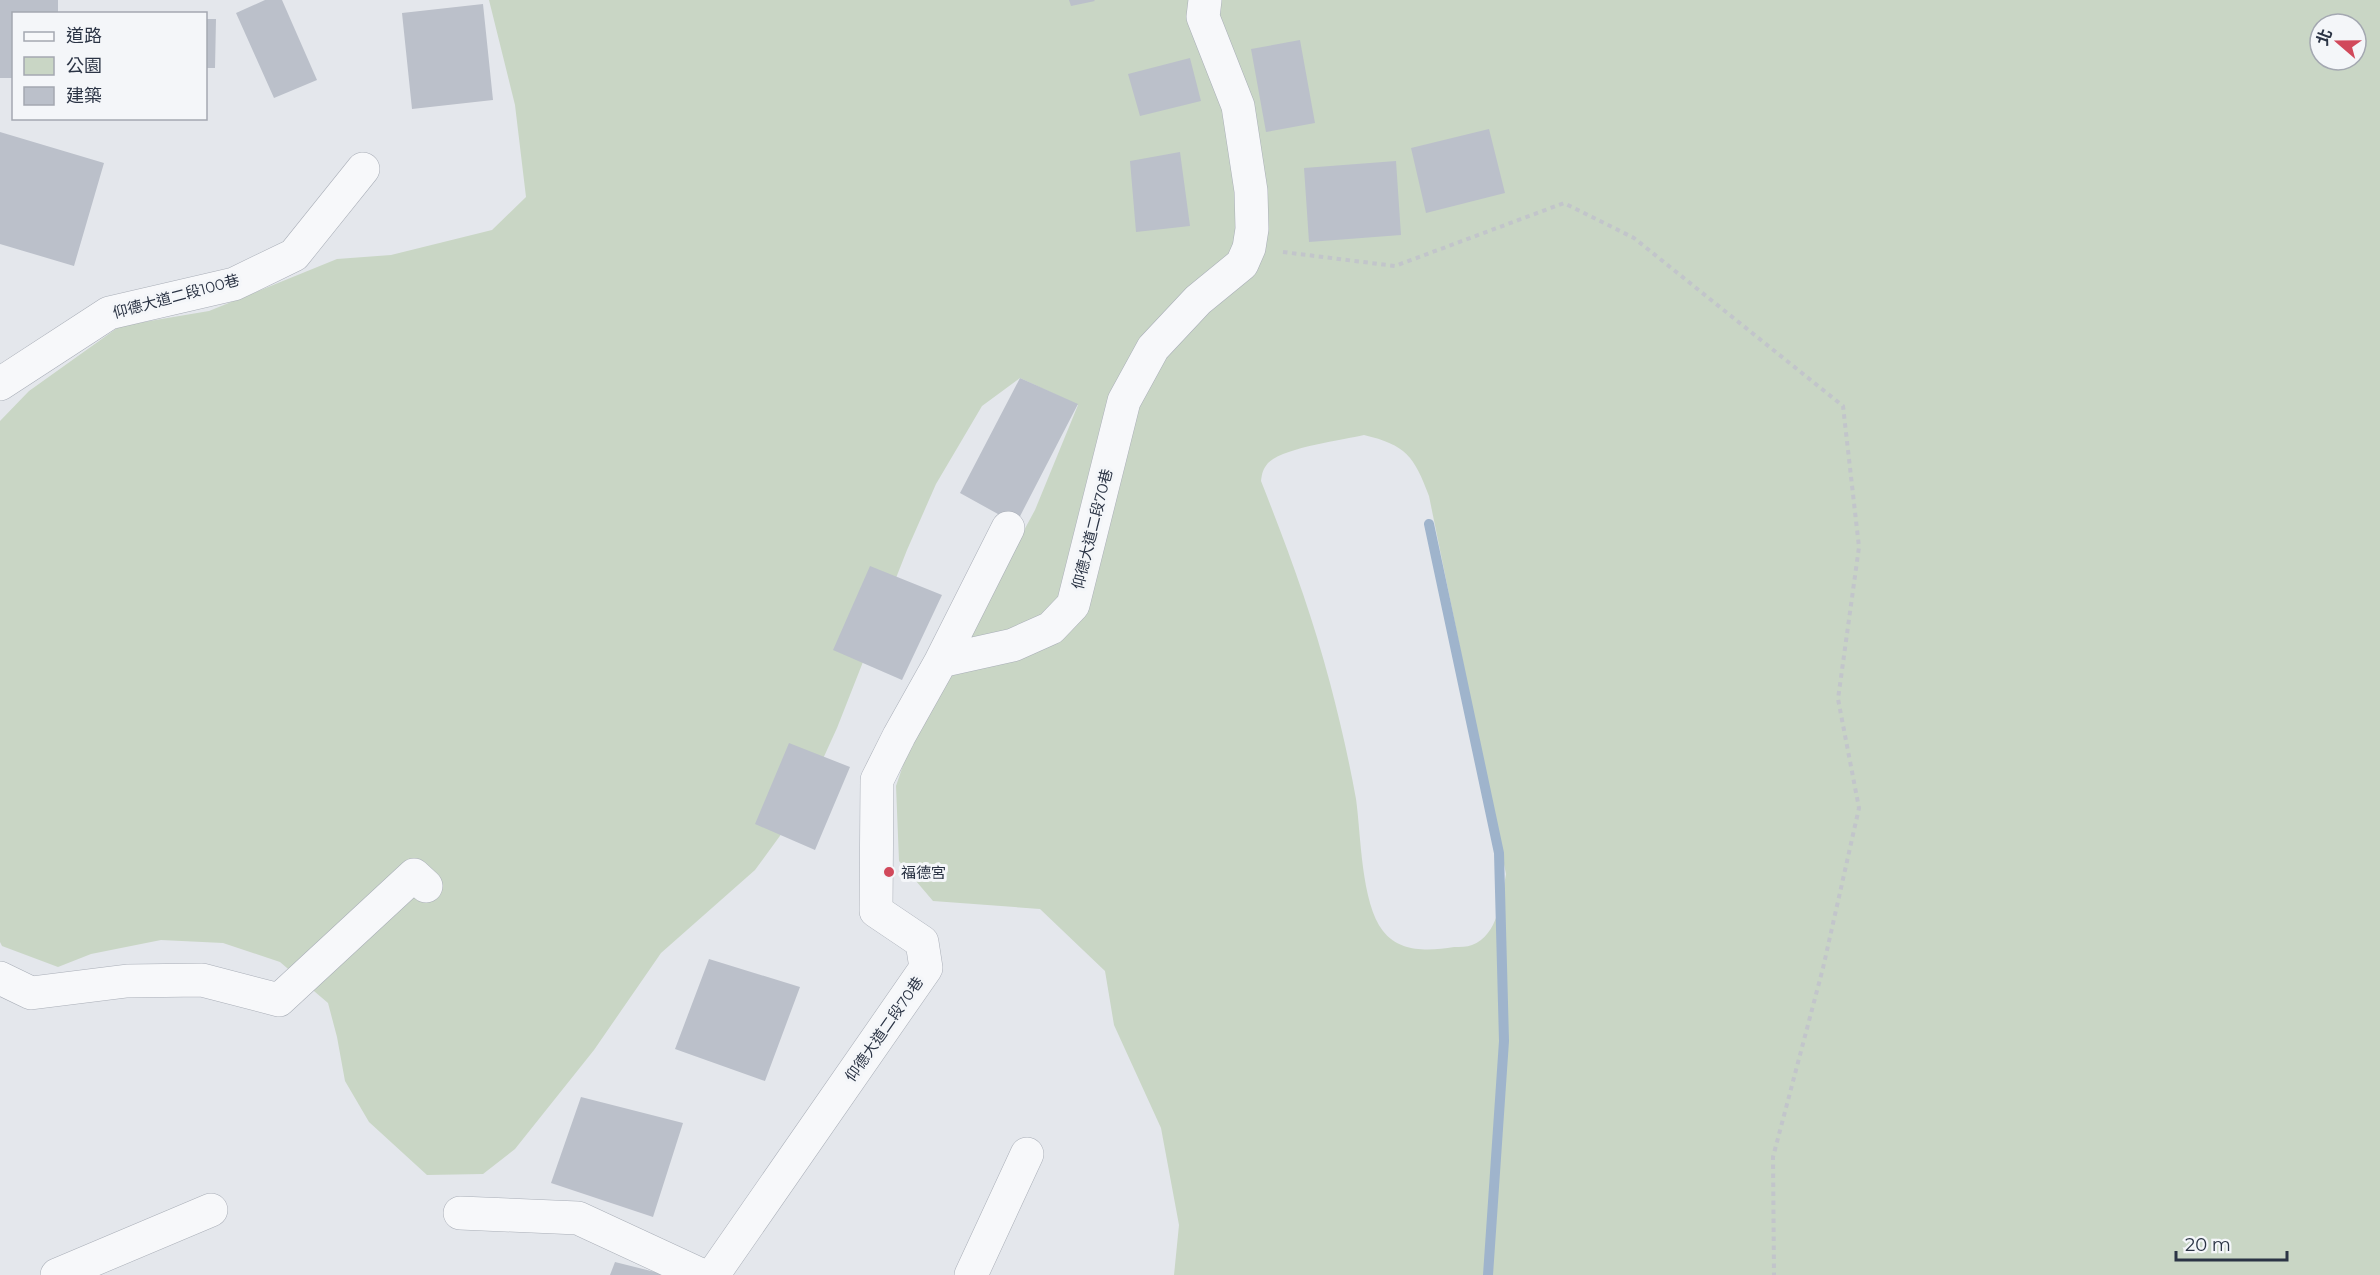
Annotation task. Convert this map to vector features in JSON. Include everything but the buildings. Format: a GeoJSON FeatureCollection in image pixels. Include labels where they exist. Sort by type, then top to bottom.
{"type":"FeatureCollection","features":[{"type":"Feature","properties":{"kind":"lane","name":"仰德大道二段70巷"},"geometry":{"type":"LineString","coordinates":[[713,1275],[926,968],[922,942],[876,911],[877,780],[898,735],[941,661],[1013,645],[1051,628],[1074,605],[1124,401],[1153,348],[1198,300],[1242,264],[1249,248],[1252,230],[1251,191],[1238,106],[1203,17],[1205,0]]}},
{"type":"Feature","properties":{"kind":"lane","name":"仰德大道二段100巷"},"geometry":{"type":"LineString","coordinates":[[0,384],[109,314],[234,284],[294,255],[363,169]]}},
{"type":"Feature","properties":{"kind":"lane"},"geometry":{"type":"LineString","coordinates":[[941,661],[1008,528]]}},
{"type":"Feature","properties":{"kind":"lane"},"geometry":{"type":"LineString","coordinates":[[0,978],[31,993],[127,981],[202,980],[279,1000],[414,875],[426,886]]}},
{"type":"Feature","properties":{"kind":"lane"},"geometry":{"type":"LineString","coordinates":[[971,1275],[1027,1154]]}},
{"type":"Feature","properties":{"kind":"lane"},"geometry":{"type":"LineString","coordinates":[[57,1275],[211,1210]]}},
{"type":"Feature","properties":{"kind":"lane"},"geometry":{"type":"LineString","coordinates":[[460,1213],[578,1218],[701,1275]]}},
{"type":"Feature","properties":{"kind":"path"},"geometry":{"type":"LineString","coordinates":[[1249,248],[1395,266],[1564,203],[1634,238],[1843,406],[1858,547],[1838,699],[1859,808],[1823,968],[1773,1157],[1774,1275]]}},
{"type":"Feature","properties":{"kind":"green space"},"geometry":{"type":"Polygon","coordinates":[[[489,0],[2380,0],[2380,1275],[1174,1275],[1179,1225],[1161,1128],[1114,1025],[1105,971],[1040,909],[933,901],[899,861],[896,786],[914,733],[1035,510],[1078,405],[1020,378],[982,406],[936,484],[907,550],[837,728],[801,807],[755,870],[661,953],[594,1050],[515,1149],[483,1174],[427,1175],[369,1122],[345,1081],[328,1003],[280,962],[223,943],[161,940],[91,954],[58,967],[2,946],[0,942],[0,421],[29,391],[120,326],[209,311],[337,259],[391,255],[492,230],[526,197],[515,105],[489,0]],[[1364,435],[1286,453],[1268,463],[1262,473],[1261,481],[1298,581],[1330,683],[1356,799],[1366,886],[1376,919],[1390,938],[1407,947],[1435,949],[1468,946],[1481,940],[1493,925],[1506,874],[1429,496],[1418,471],[1407,454],[1390,443],[1364,435]]]}},
{"type":"Feature","properties":{"kind":"waterway"},"geometry":{"type":"LineString","coordinates":[[1429,524],[1499,853],[1504,1041],[1488,1275]]}},
{"type":"Feature","properties":{"kind":"place","name":"福德宮"},"geometry":{"type":"Point","coordinates":[889,872]}}]}
